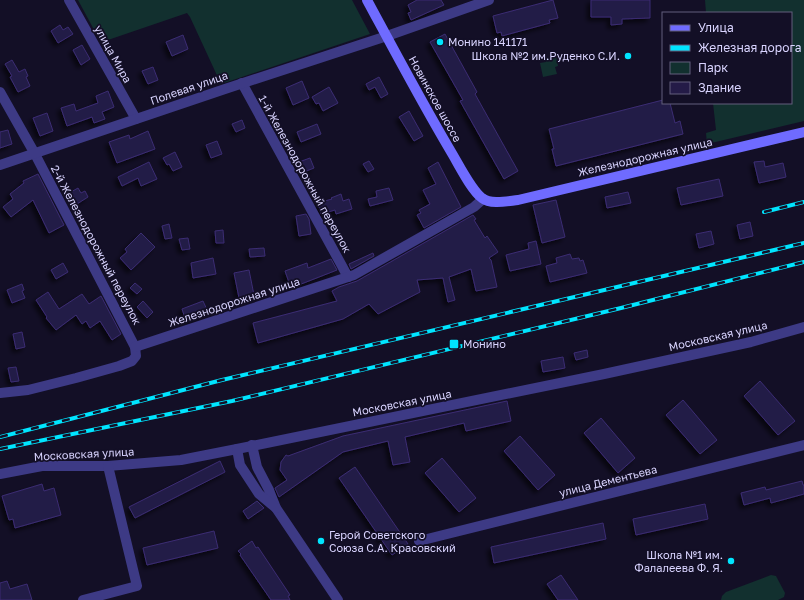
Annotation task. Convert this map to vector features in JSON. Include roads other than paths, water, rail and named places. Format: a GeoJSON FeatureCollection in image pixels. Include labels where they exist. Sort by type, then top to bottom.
{"type":"FeatureCollection","features":[{"type":"Feature","properties":{"kind":"main road","name":"Новинское шоссе"},"geometry":{"type":"LineString","coordinates":[[367,0],[424,106],[463,172],[477,193],[488,200]]}},
{"type":"Feature","properties":{"kind":"main road","name":"Железнодорожная улица"},"geometry":{"type":"LineString","coordinates":[[488,200],[504,202],[518,200],[804,132]]}},
{"type":"Feature","properties":{"kind":"street","name":"улица Мира"},"geometry":{"type":"LineString","coordinates":[[69,0],[136,119]]}},
{"type":"Feature","properties":{"kind":"street","name":"Полевая улица"},"geometry":{"type":"LineString","coordinates":[[0,165],[242,83],[387,36],[489,0]]}},
{"type":"Feature","properties":{"kind":"street","name":"1-й Железнодорожный переулок"},"geometry":{"type":"LineString","coordinates":[[242,83],[348,277]]}},
{"type":"Feature","properties":{"kind":"street","name":"2-й Железнодорожный переулок"},"geometry":{"type":"LineString","coordinates":[[0,92],[35,154],[135,347]]}},
{"type":"Feature","properties":{"kind":"street","name":"Железнодорожная улица"},"geometry":{"type":"LineString","coordinates":[[135,347],[348,277],[371,266],[488,200]]}},
{"type":"Feature","properties":{"kind":"street","name":"Московская улица"},"geometry":{"type":"LineString","coordinates":[[0,474],[42,466],[108,466],[182,460],[604,374],[751,342],[804,327]]}},
{"type":"Feature","properties":{"kind":"street"},"geometry":{"type":"LineString","coordinates":[[2,394],[28,390],[119,366],[132,361],[136,356],[135,347]]}},
{"type":"Feature","properties":{"kind":"street"},"geometry":{"type":"LineString","coordinates":[[252,445],[257,467],[269,490],[276,508],[338,600]]}},
{"type":"Feature","properties":{"kind":"street","name":"улица Дементьева"},"geometry":{"type":"LineString","coordinates":[[419,541],[804,445]]}},
{"type":"Feature","properties":{"kind":"street"},"geometry":{"type":"LineString","coordinates":[[237,448],[240,465],[259,494],[276,508]]}},
{"type":"Feature","properties":{"kind":"street"},"geometry":{"type":"LineString","coordinates":[[83,600],[137,586],[108,466]]}},
{"type":"Feature","properties":{"kind":"railway"},"geometry":{"type":"LineString","coordinates":[[764,212],[804,202]]}},
{"type":"Feature","properties":{"kind":"railway"},"geometry":{"type":"LineString","coordinates":[[0,437],[222,380],[804,243]]}},
{"type":"Feature","properties":{"kind":"railway"},"geometry":{"type":"LineString","coordinates":[[0,449],[232,401],[621,308],[804,262]]}},
{"type":"Feature","properties":{"kind":"place","name":"Монино 141171"},"geometry":{"type":"Point","coordinates":[440,42]}},
{"type":"Feature","properties":{"kind":"place","name":"Школа №2 им.Руденко С.И."},"geometry":{"type":"Point","coordinates":[628,56]}},
{"type":"Feature","properties":{"kind":"place","name":"Монино"},"geometry":{"type":"Point","coordinates":[454,344]}},
{"type":"Feature","properties":{"kind":"place","name":"Герой Советского Союза С.А. Красовский"},"geometry":{"type":"Point","coordinates":[321,541]}},
{"type":"Feature","properties":{"kind":"place","name":"Школа №1 им. Фалалеева Ф. Я."},"geometry":{"type":"Point","coordinates":[731,561]}}]}
